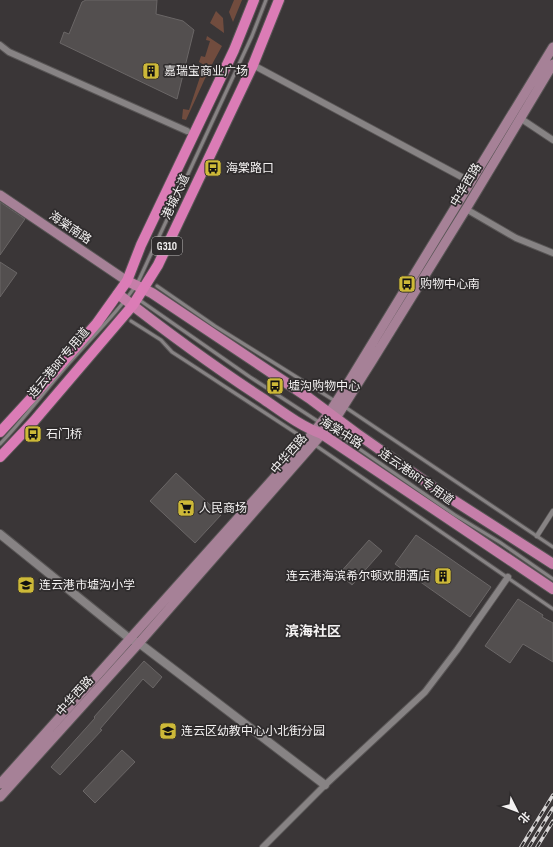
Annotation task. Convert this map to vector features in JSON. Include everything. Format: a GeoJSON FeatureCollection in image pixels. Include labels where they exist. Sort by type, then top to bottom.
{"type":"FeatureCollection","features":[{"type":"Feature","properties":{"kind":"highway","name":"港城大道"},"geometry":{"type":"LineString","coordinates":[[0,456],[34,421],[131,293],[144,238],[234,50],[254,0]]}},
{"type":"Feature","properties":{"kind":"highway","name":"港城大道"},"geometry":{"type":"LineString","coordinates":[[0,432],[97,323],[131,293],[158,265],[253,64],[279,0]]}},
{"type":"Feature","properties":{"kind":"main road"},"geometry":{"type":"LineString","coordinates":[[340,404],[470,182],[553,47]]}},
{"type":"Feature","properties":{"kind":"main road","name":"中华西路"},"geometry":{"type":"LineString","coordinates":[[0,797],[139,643],[332,416],[466,209],[553,64]]}},
{"type":"Feature","properties":{"kind":"main road","name":"海棠南路"},"geometry":{"type":"LineString","coordinates":[[0,195],[131,293]]}},
{"type":"Feature","properties":{"kind":"main road","name":"海棠中路"},"geometry":{"type":"LineString","coordinates":[[131,293],[303,394],[436,489],[553,564]]}},
{"type":"Feature","properties":{"kind":"main road","name":"海棠中路"},"geometry":{"type":"LineString","coordinates":[[131,293],[244,387],[292,418],[321,429],[553,590]]}},
{"type":"Feature","properties":{"kind":"main road"},"geometry":{"type":"LineString","coordinates":[[0,784],[310,442]]}},
{"type":"Feature","properties":{"kind":"street"},"geometry":{"type":"LineString","coordinates":[[0,45],[9,52],[187,131]]}},
{"type":"Feature","properties":{"kind":"street"},"geometry":{"type":"LineString","coordinates":[[253,64],[470,182]]}},
{"type":"Feature","properties":{"kind":"street"},"geometry":{"type":"LineString","coordinates":[[520,118],[553,140]]}},
{"type":"Feature","properties":{"kind":"street"},"geometry":{"type":"LineString","coordinates":[[466,209],[516,238],[553,253]]}},
{"type":"Feature","properties":{"kind":"street"},"geometry":{"type":"LineString","coordinates":[[537,536],[553,511]]}},
{"type":"Feature","properties":{"kind":"street"},"geometry":{"type":"LineString","coordinates":[[0,534],[130,639],[139,643],[325,785]]}},
{"type":"Feature","properties":{"kind":"street"},"geometry":{"type":"LineString","coordinates":[[263,847],[325,785],[425,692],[457,650],[508,577]]}},
{"type":"Feature","properties":{"kind":"lane","name":"连云港BRT专用道"},"geometry":{"type":"LineString","coordinates":[[0,444],[33,408],[49,387],[131,293],[252,36],[266,0]]}},
{"type":"Feature","properties":{"kind":"lane"},"geometry":{"type":"LineString","coordinates":[[157,286],[215,326],[340,404],[553,547]]}},
{"type":"Feature","properties":{"kind":"lane"},"geometry":{"type":"LineString","coordinates":[[131,321],[161,340],[172,352],[192,366],[310,442],[553,608]]}},
{"type":"Feature","properties":{"kind":"lane","name":"连云港BRT专用道"},"geometry":{"type":"LineString","coordinates":[[321,429],[501,543],[553,579]]}},
{"type":"Feature","properties":{"kind":"shaded area"},"geometry":{"type":"Polygon","coordinates":[[[234,0],[242,0],[233,22],[229,12],[234,0]]]}},
{"type":"Feature","properties":{"kind":"shaded area"},"geometry":{"type":"Polygon","coordinates":[[[216,11],[223,18],[224,33],[210,23],[216,11]]]}},
{"type":"Feature","properties":{"kind":"shaded area"},"geometry":{"type":"Polygon","coordinates":[[[207,36],[222,46],[210,68],[199,62],[201,56],[205,57],[210,41],[206,40],[207,36]]]}},
{"type":"Feature","properties":{"kind":"shaded area"},"geometry":{"type":"Polygon","coordinates":[[[197,65],[208,72],[186,120],[182,119],[183,109],[189,110],[201,74],[195,71],[197,65]]]}},
{"type":"Feature","properties":{"kind":"building","name":"嘉瑞宝商业广场"},"geometry":{"type":"Polygon","coordinates":[[[86,0],[157,0],[156,14],[183,21],[194,30],[177,99],[60,43],[64,32],[69,34],[82,2],[86,0]]]}},
{"type":"Feature","properties":{"kind":"building"},"geometry":{"type":"Polygon","coordinates":[[[0,202],[25,219],[0,255],[0,202]]]}},
{"type":"Feature","properties":{"kind":"building"},"geometry":{"type":"Polygon","coordinates":[[[0,262],[17,273],[0,297],[0,262]]]}},
{"type":"Feature","properties":{"kind":"building","name":"人民商场"},"geometry":{"type":"Polygon","coordinates":[[[176,473],[221,515],[195,543],[150,501],[176,473]]]}},
{"type":"Feature","properties":{"kind":"building","name":"连云港海滨希尔顿欢朋酒店"},"geometry":{"type":"Polygon","coordinates":[[[416,535],[491,587],[470,617],[395,564],[416,535]]]}},
{"type":"Feature","properties":{"kind":"building"},"geometry":{"type":"Polygon","coordinates":[[[369,540],[382,551],[352,585],[339,574],[369,540]]]}},
{"type":"Feature","properties":{"kind":"building"},"geometry":{"type":"Polygon","coordinates":[[[518,599],[543,615],[542,617],[553,623],[553,662],[523,644],[510,663],[485,646],[518,599]]]}},
{"type":"Feature","properties":{"kind":"building"},"geometry":{"type":"Polygon","coordinates":[[[144,661],[162,677],[153,688],[143,679],[100,729],[102,730],[60,775],[51,767],[144,661]]]}},
{"type":"Feature","properties":{"kind":"building"},"geometry":{"type":"Polygon","coordinates":[[[122,750],[135,762],[95,803],[83,791],[122,750]]]}},
{"type":"Feature","properties":{"kind":"railway"},"geometry":{"type":"LineString","coordinates":[[521,847],[553,795]]}},
{"type":"Feature","properties":{"kind":"railway"},"geometry":{"type":"LineString","coordinates":[[529,847],[553,808]]}},
{"type":"Feature","properties":{"kind":"railway"},"geometry":{"type":"LineString","coordinates":[[537,847],[553,821]]}},
{"type":"Feature","properties":{"kind":"place","name":"嘉瑞宝商业广场"},"geometry":{"type":"Point","coordinates":[151,71]}},
{"type":"Feature","properties":{"kind":"place","name":"海棠路口"},"geometry":{"type":"Point","coordinates":[213,168]}},
{"type":"Feature","properties":{"kind":"place","name":"购物中心南"},"geometry":{"type":"Point","coordinates":[407,284]}},
{"type":"Feature","properties":{"kind":"place","name":"墟沟购物中心"},"geometry":{"type":"Point","coordinates":[275,386]}},
{"type":"Feature","properties":{"kind":"place","name":"石门桥"},"geometry":{"type":"Point","coordinates":[33,434]}},
{"type":"Feature","properties":{"kind":"place","name":"人民商场"},"geometry":{"type":"Point","coordinates":[186,508]}},
{"type":"Feature","properties":{"kind":"place","name":"连云港海滨希尔顿欢朋酒店"},"geometry":{"type":"Point","coordinates":[443,576]}},
{"type":"Feature","properties":{"kind":"place","name":"连云港市墟沟小学"},"geometry":{"type":"Point","coordinates":[26,585]}},
{"type":"Feature","properties":{"kind":"place","name":"连云区幼教中心小北街分园"},"geometry":{"type":"Point","coordinates":[168,731]}},
{"type":"Feature","properties":{"kind":"district","name":"滨海社区"},"geometry":{"type":"Point","coordinates":[313,631]}}]}
